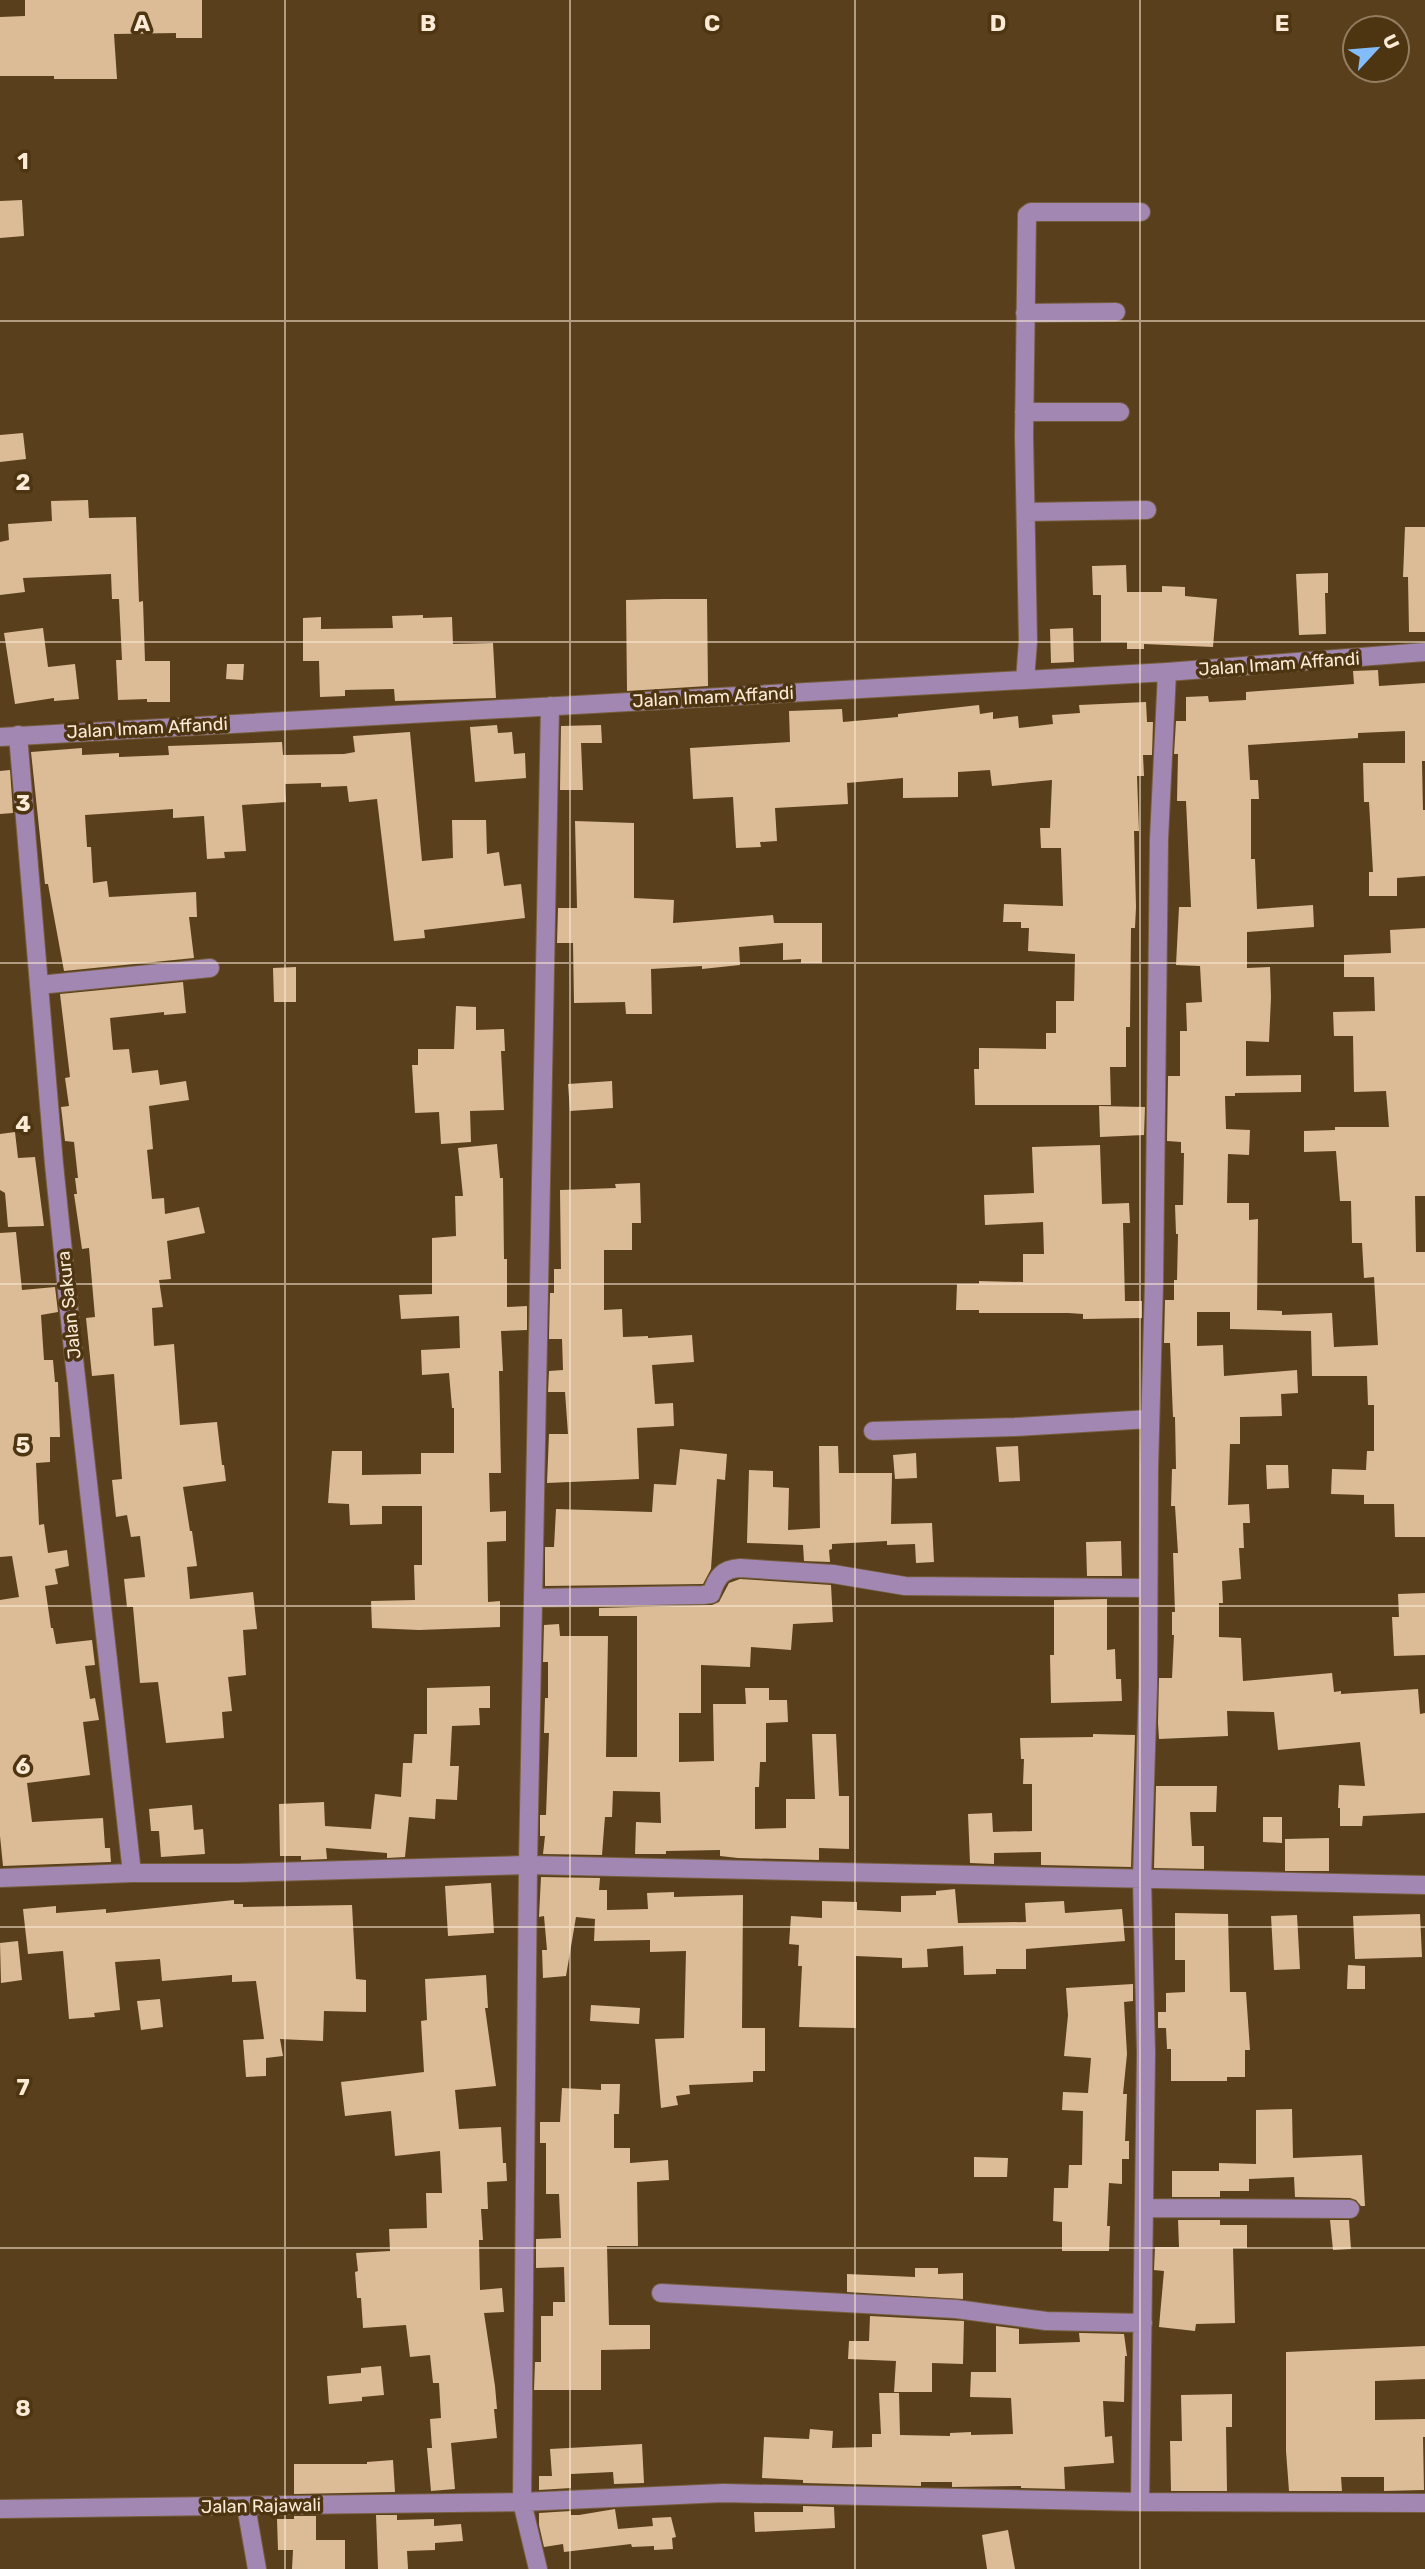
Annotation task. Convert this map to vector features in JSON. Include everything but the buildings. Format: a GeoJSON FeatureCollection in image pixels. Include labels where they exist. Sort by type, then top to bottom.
{"type":"FeatureCollection","features":[{"type":"Feature","properties":{"kind":"street"},"geometry":{"type":"LineString","coordinates":[[1025,680],[1028,641],[1024,412],[1027,215],[1031,212],[1141,212]]}},
{"type":"Feature","properties":{"kind":"street"},"geometry":{"type":"LineString","coordinates":[[1025,313],[1116,312]]}},
{"type":"Feature","properties":{"kind":"street"},"geometry":{"type":"LineString","coordinates":[[1024,412],[1120,412]]}},
{"type":"Feature","properties":{"kind":"street"},"geometry":{"type":"LineString","coordinates":[[1026,512],[1147,510]]}},
{"type":"Feature","properties":{"kind":"street","name":"Jalan Imam Affandi"},"geometry":{"type":"LineString","coordinates":[[9,736],[1167,673],[1425,652]]}},
{"type":"Feature","properties":{"kind":"street"},"geometry":{"type":"LineString","coordinates":[[1140,2502],[1146,2053],[1142,1879],[1146,1776],[1159,839],[1167,673]]}},
{"type":"Feature","properties":{"kind":"street"},"geometry":{"type":"LineString","coordinates":[[538,2569],[522,2502],[528,1865],[550,706]]}},
{"type":"Feature","properties":{"kind":"street","name":"Jalan Sakura"},"geometry":{"type":"LineString","coordinates":[[9,736],[39,985],[74,1359],[132,1873]]}},
{"type":"Feature","properties":{"kind":"street"},"geometry":{"type":"LineString","coordinates":[[39,985],[210,968]]}},
{"type":"Feature","properties":{"kind":"street"},"geometry":{"type":"LineString","coordinates":[[873,1431],[1015,1427],[1150,1419]]}},
{"type":"Feature","properties":{"kind":"street"},"geometry":{"type":"LineString","coordinates":[[533,1598],[704,1595],[710,1594],[719,1574],[740,1568],[833,1574],[905,1586],[1148,1588]]}},
{"type":"Feature","properties":{"kind":"street"},"geometry":{"type":"LineString","coordinates":[[0,1878],[528,1865],[1425,1885]]}},
{"type":"Feature","properties":{"kind":"street"},"geometry":{"type":"LineString","coordinates":[[1144,2207],[1350,2209]]}},
{"type":"Feature","properties":{"kind":"street"},"geometry":{"type":"LineString","coordinates":[[661,2293],[956,2309],[1046,2320],[1143,2323]]}},
{"type":"Feature","properties":{"kind":"street","name":"Jalan Rajawali"},"geometry":{"type":"LineString","coordinates":[[0,2509],[522,2502],[723,2493],[1140,2502],[1425,2503]]}},
{"type":"Feature","properties":{"kind":"street"},"geometry":{"type":"LineString","coordinates":[[246,2506],[257,2569]]}}]}
